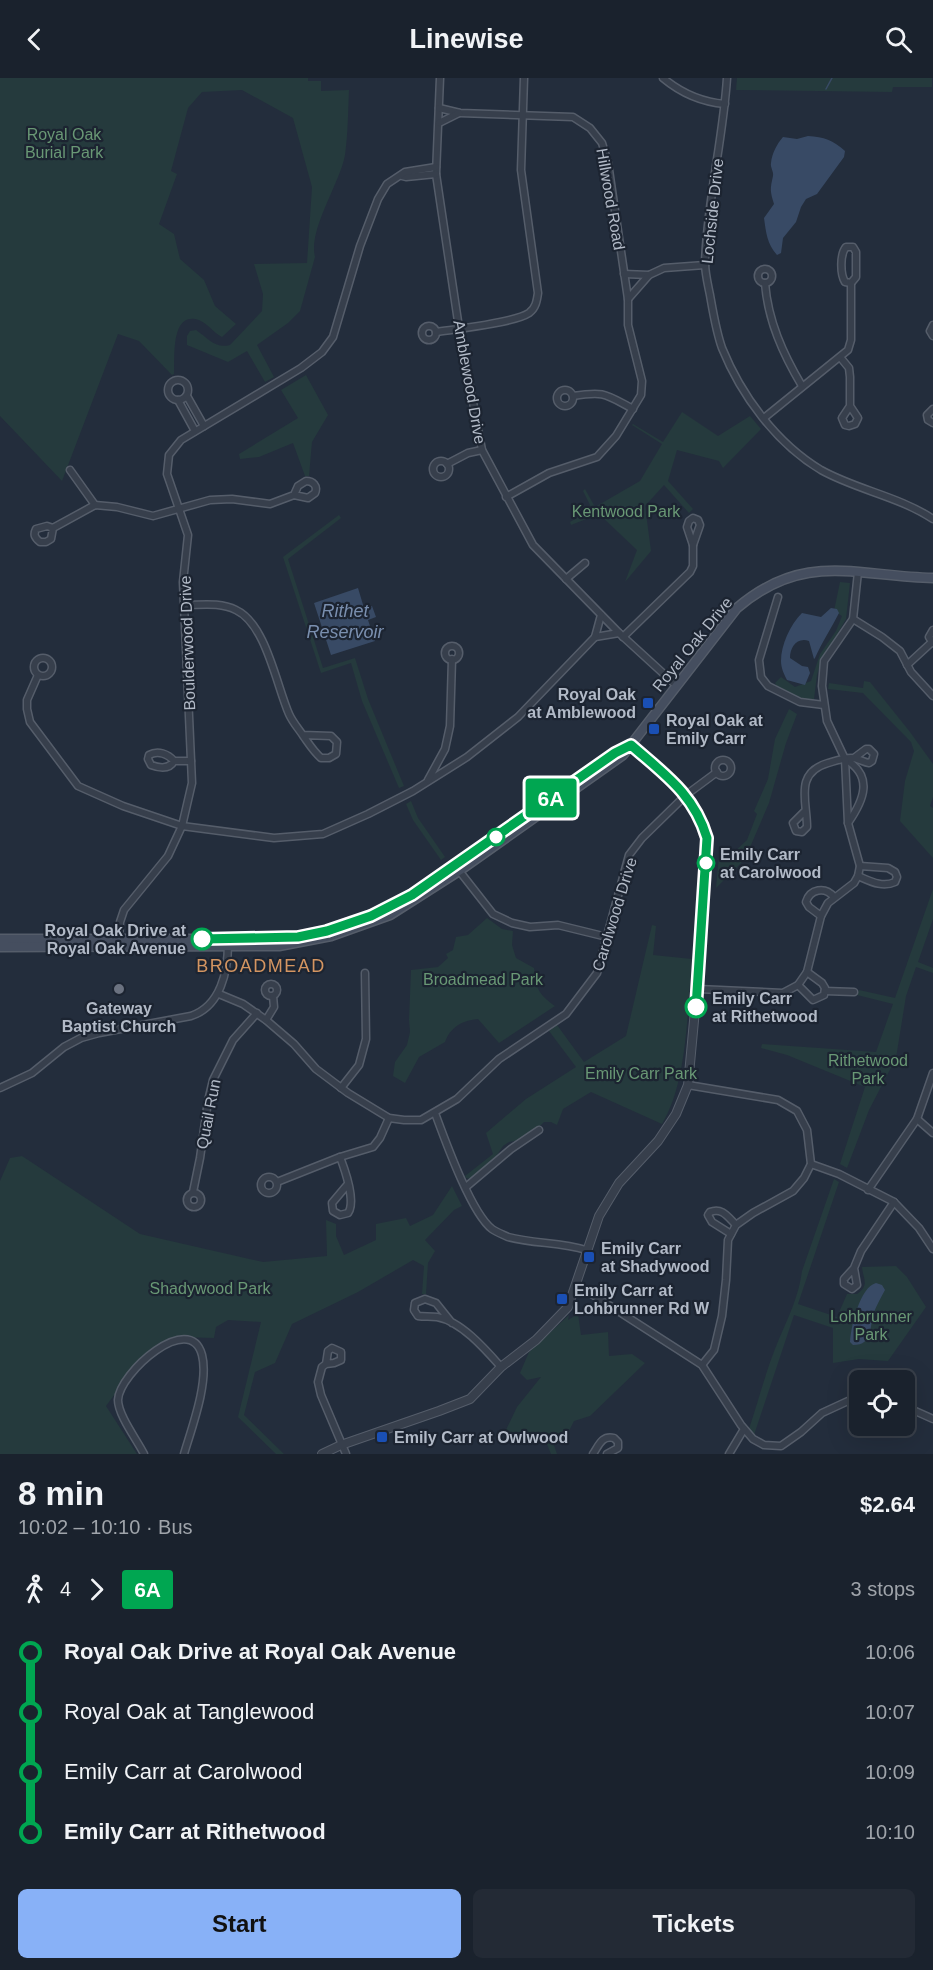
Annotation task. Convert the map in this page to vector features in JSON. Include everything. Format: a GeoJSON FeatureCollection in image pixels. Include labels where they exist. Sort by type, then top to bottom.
{"type":"FeatureCollection","features":[{"type":"Feature","properties":{"kind":"main road","name":"Royal Oak Drive"},"geometry":{"type":"LineString","coordinates":[[0,939],[119,943],[228,943],[298,937],[371,916],[457,868],[615,753],[631,745],[724,624],[751,596],[788,577],[826,570],[933,578]]}},
{"type":"Feature","properties":{"kind":"main road","name":"Royal Oak Drive"},"geometry":{"type":"LineString","coordinates":[[0,947],[119,943]]}},
{"type":"Feature","properties":{"kind":"street","name":"Amblewood Drive"},"geometry":{"type":"LineString","coordinates":[[440,78],[436,170],[459,328],[482,450],[533,545],[621,635],[677,686]]}},
{"type":"Feature","properties":{"kind":"street"},"geometry":{"type":"LineString","coordinates":[[436,332],[515,318],[530,313],[537,303],[538,292],[521,170],[524,78]]}},
{"type":"Feature","properties":{"kind":"street"},"geometry":{"type":"LineString","coordinates":[[663,78],[681,92],[700,100],[725,104]]}},
{"type":"Feature","properties":{"kind":"street","name":"Lochside Drive"},"geometry":{"type":"LineString","coordinates":[[727,78],[711,197],[705,265],[722,346],[743,390],[790,447],[820,469],[854,486],[919,509],[933,519]]}},
{"type":"Feature","properties":{"kind":"street","name":"Hillwood Road"},"geometry":{"type":"LineString","coordinates":[[439,108],[460,113],[573,117],[590,128],[602,143],[608,163],[628,299],[628,325],[643,388],[633,410],[616,436],[597,457],[549,473],[506,497]]}},
{"type":"Feature","properties":{"kind":"street","name":"Hillwood Road"},"geometry":{"type":"LineString","coordinates":[[439,123],[460,113]]}},
{"type":"Feature","properties":{"kind":"street","name":"Boulderwood Drive"},"geometry":{"type":"LineString","coordinates":[[119,943],[120,922],[124,910],[168,856],[182,826],[192,783],[183,582],[188,535],[167,474],[169,455],[181,440],[301,368],[322,352],[333,337],[360,246],[378,199],[387,184],[402,176],[436,170]]}},
{"type":"Feature","properties":{"kind":"street"},"geometry":{"type":"LineString","coordinates":[[764,418],[848,350],[851,340],[851,283],[856,277],[856,252],[849,246],[842,252],[842,277],[845,282],[851,283]]}},
{"type":"Feature","properties":{"kind":"street"},"geometry":{"type":"LineString","coordinates":[[628,299],[649,275],[664,268],[705,265]]}},
{"type":"Feature","properties":{"kind":"street"},"geometry":{"type":"LineString","coordinates":[[624,274],[649,275]]}},
{"type":"Feature","properties":{"kind":"street"},"geometry":{"type":"LineString","coordinates":[[765,283],[778,339],[784,355],[802,386]]}},
{"type":"Feature","properties":{"kind":"street"},"geometry":{"type":"LineString","coordinates":[[933,325],[930,331],[933,336]]}},
{"type":"Feature","properties":{"kind":"street"},"geometry":{"type":"LineString","coordinates":[[840,357],[849,368],[850,406]]}},
{"type":"Feature","properties":{"kind":"street"},"geometry":{"type":"LineString","coordinates":[[195,431],[178,400],[169,395],[168,388],[172,382],[179,380],[186,383],[189,389],[187,396],[204,426]]}},
{"type":"Feature","properties":{"kind":"street"},"geometry":{"type":"LineString","coordinates":[[573,396],[596,392],[605,394],[633,410]]}},
{"type":"Feature","properties":{"kind":"street"},"geometry":{"type":"LineString","coordinates":[[178,400],[187,396]]}},
{"type":"Feature","properties":{"kind":"street"},"geometry":{"type":"LineString","coordinates":[[933,408],[927,415],[928,420],[933,423]]}},
{"type":"Feature","properties":{"kind":"street"},"geometry":{"type":"LineString","coordinates":[[447,464],[468,453],[482,450]]}},
{"type":"Feature","properties":{"kind":"street"},"geometry":{"type":"LineString","coordinates":[[70,470],[95,505]]}},
{"type":"Feature","properties":{"kind":"street"},"geometry":{"type":"LineString","coordinates":[[53,528],[95,505],[117,507],[153,516],[210,500],[232,499],[270,504],[294,495]]}},
{"type":"Feature","properties":{"kind":"street"},"geometry":{"type":"LineString","coordinates":[[595,637],[621,635],[690,572],[693,566],[693,546]]}},
{"type":"Feature","properties":{"kind":"street"},"geometry":{"type":"LineString","coordinates":[[566,579],[585,563]]}},
{"type":"Feature","properties":{"kind":"street"},"geometry":{"type":"LineString","coordinates":[[698,989],[776,994],[798,985],[807,972],[821,916],[828,903],[854,883],[858,876],[860,866],[848,823],[845,759],[834,738],[824,705],[822,686],[824,661],[853,619],[858,572]]}},
{"type":"Feature","properties":{"kind":"street"},"geometry":{"type":"LineString","coordinates":[[778,597],[759,660],[761,677],[768,686],[800,702],[824,705]]}},
{"type":"Feature","properties":{"kind":"street"},"geometry":{"type":"LineString","coordinates":[[185,605],[219,605],[235,609],[249,620],[258,632],[289,715],[298,731],[321,758],[329,758],[336,754],[338,746],[331,736],[303,735]]}},
{"type":"Feature","properties":{"kind":"street"},"geometry":{"type":"LineString","coordinates":[[38,675],[27,700],[30,722],[78,786],[123,806],[182,826],[274,838],[323,834],[413,791],[467,757],[518,717],[595,637],[601,615]]}},
{"type":"Feature","properties":{"kind":"street"},"geometry":{"type":"LineString","coordinates":[[853,619],[894,645],[907,665],[933,696]]}},
{"type":"Feature","properties":{"kind":"street"},"geometry":{"type":"LineString","coordinates":[[907,665],[933,643],[929,637],[933,630]]}},
{"type":"Feature","properties":{"kind":"street"},"geometry":{"type":"LineString","coordinates":[[428,780],[445,749],[450,726],[452,659]]}},
{"type":"Feature","properties":{"kind":"street"},"geometry":{"type":"LineString","coordinates":[[322,1454],[341,1445],[470,1399],[501,1367],[536,1340],[568,1307],[599,1216],[619,1183],[658,1142],[676,1114],[688,1085],[698,989],[707,838],[699,816],[687,795],[631,745]]}},
{"type":"Feature","properties":{"kind":"street"},"geometry":{"type":"LineString","coordinates":[[805,811],[805,783],[812,770],[821,765],[854,758]]}},
{"type":"Feature","properties":{"kind":"street"},"geometry":{"type":"LineString","coordinates":[[845,759],[852,763],[861,774],[863,784],[862,800],[848,823]]}},
{"type":"Feature","properties":{"kind":"street"},"geometry":{"type":"LineString","coordinates":[[174,761],[192,761]]}},
{"type":"Feature","properties":{"kind":"street","name":"Carolwood Drive"},"geometry":{"type":"LineString","coordinates":[[219,994],[257,1013],[294,1044],[316,1069],[341,1088],[389,1118],[421,1120],[457,1099],[499,1059],[566,1014],[597,973],[629,855],[642,838],[687,795],[717,772]]}},
{"type":"Feature","properties":{"kind":"street"},"geometry":{"type":"LineString","coordinates":[[858,876],[879,884],[895,882],[897,877],[895,872],[888,868],[860,866]]}},
{"type":"Feature","properties":{"kind":"street"},"geometry":{"type":"LineString","coordinates":[[457,868],[493,914],[512,924],[530,927],[558,925],[607,937]]}},
{"type":"Feature","properties":{"kind":"street"},"geometry":{"type":"LineString","coordinates":[[821,916],[809,907],[806,902],[808,896],[813,892],[823,890],[830,892],[834,897]]}},
{"type":"Feature","properties":{"kind":"street"},"geometry":{"type":"LineString","coordinates":[[0,1088],[32,1073],[64,1047],[81,1038],[191,1016],[207,1008],[219,994],[228,957],[228,943]]}},
{"type":"Feature","properties":{"kind":"street"},"geometry":{"type":"LineString","coordinates":[[807,972],[822,983],[825,991]]}},
{"type":"Feature","properties":{"kind":"street"},"geometry":{"type":"LineString","coordinates":[[341,1088],[359,1065],[366,1040],[365,973]]}},
{"type":"Feature","properties":{"kind":"street"},"geometry":{"type":"LineString","coordinates":[[798,985],[813,1000],[821,998],[825,991]]}},
{"type":"Feature","properties":{"kind":"street"},"geometry":{"type":"LineString","coordinates":[[825,991],[854,992]]}},
{"type":"Feature","properties":{"kind":"street"},"geometry":{"type":"LineString","coordinates":[[266,1020],[274,1007],[273,996]]}},
{"type":"Feature","properties":{"kind":"street","name":"Quail Run"},"geometry":{"type":"LineString","coordinates":[[193,1192],[213,1080],[233,1040],[257,1013]]}},
{"type":"Feature","properties":{"kind":"street"},"geometry":{"type":"LineString","coordinates":[[868,1190],[917,1119],[933,1072]]}},
{"type":"Feature","properties":{"kind":"street"},"geometry":{"type":"LineString","coordinates":[[688,1085],[778,1100],[797,1111],[807,1130],[811,1164],[804,1178],[793,1191],[753,1213],[736,1225],[731,1234],[728,1240],[722,1316],[714,1350],[702,1365]]}},
{"type":"Feature","properties":{"kind":"street"},"geometry":{"type":"LineString","coordinates":[[435,1113],[448,1148],[480,1216],[492,1229],[509,1237],[570,1245],[586,1250]]}},
{"type":"Feature","properties":{"kind":"street"},"geometry":{"type":"LineString","coordinates":[[277,1182],[340,1157],[373,1147],[389,1118]]}},
{"type":"Feature","properties":{"kind":"street"},"geometry":{"type":"LineString","coordinates":[[917,1119],[933,1133]]}},
{"type":"Feature","properties":{"kind":"street"},"geometry":{"type":"LineString","coordinates":[[466,1187],[511,1149],[539,1130]]}},
{"type":"Feature","properties":{"kind":"street"},"geometry":{"type":"LineString","coordinates":[[340,1157],[348,1184],[352,1206],[348,1213],[340,1215],[333,1211],[332,1203],[348,1184]]}},
{"type":"Feature","properties":{"kind":"street"},"geometry":{"type":"LineString","coordinates":[[811,1164],[839,1174],[894,1202],[919,1228],[933,1249]]}},
{"type":"Feature","properties":{"kind":"street"},"geometry":{"type":"LineString","coordinates":[[854,1268],[861,1251],[894,1202]]}},
{"type":"Feature","properties":{"kind":"street"},"geometry":{"type":"LineString","coordinates":[[731,1234],[712,1222],[708,1215],[716,1210],[722,1212],[736,1225]]}},
{"type":"Feature","properties":{"kind":"street"},"geometry":{"type":"LineString","coordinates":[[576,1284],[702,1365],[744,1429],[753,1439],[764,1445],[781,1446],[822,1413],[849,1401]]}},
{"type":"Feature","properties":{"kind":"street"},"geometry":{"type":"LineString","coordinates":[[452,1323],[436,1304],[424,1299],[415,1303],[414,1310],[418,1316],[440,1317],[452,1323],[478,1343],[501,1367]]}},
{"type":"Feature","properties":{"kind":"street"},"geometry":{"type":"LineString","coordinates":[[144,1454],[122,1413],[118,1398],[135,1370],[154,1351],[172,1341],[183,1339],[199,1348],[202,1362],[201,1393],[184,1454]]}},
{"type":"Feature","properties":{"kind":"street"},"geometry":{"type":"LineString","coordinates":[[326,1364],[322,1367],[318,1382],[321,1395],[346,1454]]}},
{"type":"Feature","properties":{"kind":"street"},"geometry":{"type":"LineString","coordinates":[[915,1411],[933,1419]]}},
{"type":"Feature","properties":{"kind":"street"},"geometry":{"type":"LineString","coordinates":[[729,1454],[744,1429]]}},
{"type":"Feature","properties":{"kind":"street"},"geometry":{"type":"LineString","coordinates":[[593,1454],[603,1440],[614,1438],[618,1442],[618,1448],[607,1454]]}},
{"type":"Feature","properties":{"kind":"green space","name":"Royal Oak Burial Park"},"geometry":{"type":"Polygon","coordinates":[[[0,78],[308,78],[308,81],[321,81],[321,91],[349,90],[345,155],[320,220],[314,246],[315,257],[300,311],[288,323],[257,345],[274,377],[265,382],[247,351],[228,362],[187,345],[187,336],[190,331],[196,330],[216,344],[230,345],[262,311],[263,294],[254,264],[307,263],[312,187],[293,118],[242,90],[202,92],[188,108],[171,171],[177,174],[159,224],[174,234],[180,259],[204,280],[215,306],[236,324],[222,337],[199,320],[190,319],[183,322],[176,338],[174,374],[172,375],[139,341],[118,334],[62,481],[0,416],[0,78]]]}},
{"type":"Feature","properties":{"kind":"green space"},"geometry":{"type":"Polygon","coordinates":[[[737,78],[932,78],[932,87],[893,87],[892,92],[736,90],[737,78]]]}},
{"type":"Feature","properties":{"kind":"green space"},"geometry":{"type":"Polygon","coordinates":[[[306,375],[328,415],[312,442],[309,476],[305,476],[293,443],[259,457],[240,459],[239,454],[298,418],[281,390],[306,375]]]}},
{"type":"Feature","properties":{"kind":"green space","name":"Kentwood Park"},"geometry":{"type":"Polygon","coordinates":[[[682,412],[718,436],[750,416],[761,429],[723,468],[719,461],[677,450],[668,481],[693,509],[689,513],[664,485],[645,506],[651,551],[625,582],[637,550],[599,514],[571,525],[570,522],[592,509],[583,491],[585,489],[595,507],[640,481],[662,444],[633,424],[663,442],[682,412]]]}},
{"type":"Feature","properties":{"kind":"green space"},"geometry":{"type":"Polygon","coordinates":[[[339,515],[341,518],[288,559],[323,668],[355,658],[368,699],[404,786],[399,788],[362,701],[351,663],[321,673],[283,557],[339,515]]]}},
{"type":"Feature","properties":{"kind":"green space"},"geometry":{"type":"Polygon","coordinates":[[[840,582],[850,583],[846,619],[821,662],[814,699],[811,701],[800,698],[777,687],[775,683],[781,677],[795,687],[811,681],[820,654],[836,631],[842,616],[834,611],[840,582]]]}},
{"type":"Feature","properties":{"kind":"green space"},"geometry":{"type":"Polygon","coordinates":[[[864,681],[870,682],[933,764],[933,797],[930,806],[933,808],[933,858],[900,821],[905,781],[914,751],[911,742],[863,693],[828,689],[829,683],[863,688],[864,681]]]}},
{"type":"Feature","properties":{"kind":"green space"},"geometry":{"type":"Polygon","coordinates":[[[789,709],[797,714],[769,803],[745,859],[716,888],[719,855],[732,854],[747,840],[757,814],[754,811],[768,779],[775,739],[789,709]]]}},
{"type":"Feature","properties":{"kind":"green space"},"geometry":{"type":"Polygon","coordinates":[[[411,801],[418,818],[445,857],[441,860],[413,820],[406,804],[411,801]]]}},
{"type":"Feature","properties":{"kind":"green space","name":"Rithetwood Park"},"geometry":{"type":"Polygon","coordinates":[[[933,889],[933,919],[918,962],[933,968],[933,973],[916,967],[906,996],[896,1058],[869,1110],[847,1168],[840,1164],[865,1087],[787,1055],[761,1048],[762,1044],[876,1052],[893,1004],[857,995],[859,990],[895,998],[933,889]]]}},
{"type":"Feature","properties":{"kind":"green space","name":"Broadmead Park"},"geometry":{"type":"Polygon","coordinates":[[[487,918],[502,929],[513,931],[512,945],[516,958],[534,968],[539,990],[555,1006],[499,1043],[478,1019],[462,1023],[450,1032],[445,1042],[419,1057],[405,1083],[393,1076],[395,1062],[407,1045],[410,1032],[411,970],[438,967],[448,958],[446,954],[453,950],[456,937],[468,935],[487,918]]]}},
{"type":"Feature","properties":{"kind":"green space","name":"Emily Carr Park"},"geometry":{"type":"Polygon","coordinates":[[[652,925],[656,926],[653,955],[692,959],[682,1066],[671,1107],[662,1124],[591,1092],[563,1109],[557,1125],[544,1122],[527,1139],[509,1142],[503,1146],[488,1168],[471,1179],[466,1178],[465,1176],[493,1154],[486,1133],[526,1099],[576,1067],[549,1031],[557,1025],[584,1062],[626,1036],[652,925]]]}},
{"type":"Feature","properties":{"kind":"green space","name":"Shadywood Park"},"geometry":{"type":"Polygon","coordinates":[[[22,1156],[140,1234],[263,1262],[327,1256],[326,1220],[336,1224],[336,1236],[344,1255],[376,1240],[376,1224],[406,1218],[410,1226],[433,1215],[452,1186],[462,1206],[454,1210],[425,1240],[435,1251],[428,1263],[426,1294],[422,1294],[424,1266],[413,1260],[358,1292],[292,1324],[275,1363],[255,1372],[244,1415],[284,1454],[276,1454],[238,1417],[261,1322],[228,1320],[216,1327],[214,1338],[180,1337],[159,1343],[144,1355],[106,1406],[137,1454],[0,1454],[0,1181],[10,1158],[22,1156]]]}},
{"type":"Feature","properties":{"kind":"green space","name":"Lohbrunner Park"},"geometry":{"type":"Polygon","coordinates":[[[834,1179],[839,1182],[798,1304],[837,1317],[847,1294],[857,1294],[865,1285],[862,1267],[896,1266],[907,1277],[926,1307],[888,1361],[859,1359],[833,1363],[833,1328],[794,1315],[754,1435],[749,1429],[763,1383],[796,1297],[802,1271],[834,1179]]]}},
{"type":"Feature","properties":{"kind":"green space"},"geometry":{"type":"Polygon","coordinates":[[[578,1314],[581,1335],[608,1332],[609,1356],[632,1354],[645,1363],[590,1416],[574,1421],[568,1433],[551,1437],[557,1454],[551,1454],[545,1439],[523,1443],[504,1434],[517,1407],[541,1377],[527,1380],[520,1373],[529,1352],[569,1315],[568,1320],[578,1314]]]}},
{"type":"Feature","properties":{"kind":"water"},"geometry":{"type":"Polygon","coordinates":[[[808,136],[824,138],[836,144],[845,151],[844,157],[817,194],[806,199],[796,222],[783,238],[781,253],[777,255],[769,242],[764,218],[774,204],[771,190],[772,156],[783,137],[797,139],[808,136]]]}},
{"type":"Feature","properties":{"kind":"water","name":"Rithet Reservoir"},"geometry":{"type":"Polygon","coordinates":[[[358,588],[364,608],[372,606],[376,617],[368,620],[375,641],[331,655],[314,603],[358,588]]]}},
{"type":"Feature","properties":{"kind":"water"},"geometry":{"type":"Polygon","coordinates":[[[831,608],[837,609],[839,613],[815,658],[809,641],[801,640],[791,650],[790,658],[808,667],[810,673],[805,685],[787,680],[781,655],[784,642],[794,623],[802,613],[821,617],[831,608]]]}},
{"type":"Feature","properties":{"kind":"water"},"geometry":{"type":"Polygon","coordinates":[[[876,1283],[882,1285],[885,1290],[874,1312],[870,1334],[864,1342],[853,1345],[850,1342],[857,1308],[865,1292],[876,1283]]]}},
{"type":"Feature","properties":{"kind":"waterway"},"geometry":{"type":"LineString","coordinates":[[826,89],[832,78]]}},
{"type":"Feature","properties":{"kind":"bus line","name":"6A"},"geometry":{"type":"LineString","coordinates":[[202,939],[298,937],[327,931],[371,916],[412,895],[615,753],[631,745],[687,795],[699,816],[707,838],[696,1007]]}},
{"type":"Feature","properties":{"kind":"place","name":"Royal Oak at Amblewood"},"geometry":{"type":"Point","coordinates":[648,703]}},
{"type":"Feature","properties":{"kind":"place","name":"Royal Oak at Emily Carr"},"geometry":{"type":"Point","coordinates":[654,729]}},
{"type":"Feature","properties":{"kind":"place","name":"Emily Carr at Carolwood"},"geometry":{"type":"Point","coordinates":[706,863]}},
{"type":"Feature","properties":{"kind":"place","name":"Royal Oak Drive at Royal Oak Avenue"},"geometry":{"type":"Point","coordinates":[202,939]}},
{"type":"Feature","properties":{"kind":"place","name":"Gateway Baptist Church"},"geometry":{"type":"Point","coordinates":[119,989]}},
{"type":"Feature","properties":{"kind":"place","name":"Emily Carr at Rithetwood"},"geometry":{"type":"Point","coordinates":[696,1007]}},
{"type":"Feature","properties":{"kind":"place","name":"Emily Carr at Shadywood"},"geometry":{"type":"Point","coordinates":[589,1257]}},
{"type":"Feature","properties":{"kind":"place","name":"Emily Carr at Lohbrunner Rd W"},"geometry":{"type":"Point","coordinates":[562,1299]}},
{"type":"Feature","properties":{"kind":"place","name":"Emily Carr at Owlwood"},"geometry":{"type":"Point","coordinates":[382,1437]}},
{"type":"Feature","properties":{"kind":"district","name":"BROADMEAD"},"geometry":{"type":"Point","coordinates":[261,966]}}]}
